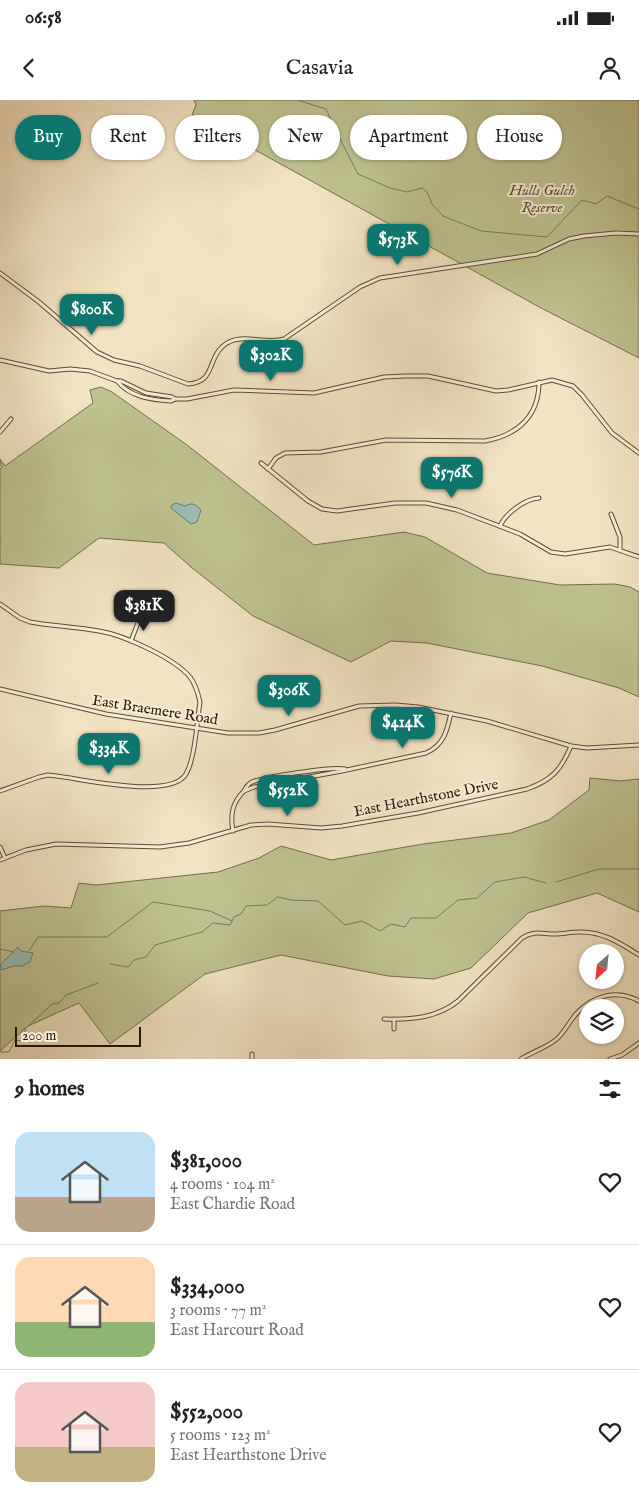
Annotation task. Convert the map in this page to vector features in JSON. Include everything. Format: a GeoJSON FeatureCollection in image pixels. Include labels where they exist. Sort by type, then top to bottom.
{"type":"FeatureCollection","features":[{"type":"Feature","properties":{"kind":"street"},"geometry":{"type":"LineString","coordinates":[[0,273],[39,302],[97,352],[114,360],[140,366],[181,382],[195,383],[205,378],[221,347],[230,341],[239,339],[275,342],[284,338],[360,287],[380,278],[537,254],[570,238],[616,233],[639,234]]}},
{"type":"Feature","properties":{"kind":"street"},"geometry":{"type":"LineString","coordinates":[[0,360],[50,370],[90,371],[116,381],[127,390],[145,398],[171,401],[234,390],[314,393],[384,377],[428,376],[496,391],[552,380],[573,386],[612,433],[639,453]]}},
{"type":"Feature","properties":{"kind":"street"},"geometry":{"type":"LineString","coordinates":[[268,469],[276,458],[285,453],[320,452],[386,440],[486,441],[496,439],[522,425],[530,418],[538,399],[539,382]]}},
{"type":"Feature","properties":{"kind":"street"},"geometry":{"type":"LineString","coordinates":[[0,432],[11,419]]}},
{"type":"Feature","properties":{"kind":"street"},"geometry":{"type":"LineString","coordinates":[[261,463],[308,501],[322,509],[337,511],[395,503],[426,503],[457,510],[500,526],[528,537],[545,550],[559,554],[571,554],[597,548],[610,548],[639,557]]}},
{"type":"Feature","properties":{"kind":"street"},"geometry":{"type":"LineString","coordinates":[[500,526],[505,518],[528,500],[539,498]]}},
{"type":"Feature","properties":{"kind":"street"},"geometry":{"type":"LineString","coordinates":[[611,514],[620,537],[620,550]]}},
{"type":"Feature","properties":{"kind":"street"},"geometry":{"type":"LineString","coordinates":[[0,604],[20,618],[30,622],[100,631],[131,641],[172,663],[190,677],[200,702],[190,766],[180,781],[173,784],[124,785],[95,783],[48,775],[0,791]]}},
{"type":"Feature","properties":{"kind":"street"},"geometry":{"type":"LineString","coordinates":[[131,641],[142,615]]}},
{"type":"Feature","properties":{"kind":"street","name":"East Braemere Road"},"geometry":{"type":"LineString","coordinates":[[0,689],[106,714],[228,734],[259,733],[275,730],[360,706],[380,705],[418,707],[451,713],[487,721],[571,746],[600,748],[639,745]]}},
{"type":"Feature","properties":{"kind":"street"},"geometry":{"type":"LineString","coordinates":[[233,831],[231,812],[234,803],[252,782],[313,770],[345,769],[417,755],[435,749],[443,740],[447,731],[451,713]]}},
{"type":"Feature","properties":{"kind":"street","name":"East Hearthstone Drive"},"geometry":{"type":"LineString","coordinates":[[0,860],[42,846],[71,844],[160,847],[189,843],[251,825],[268,824],[321,828],[418,813],[527,789],[540,784],[553,776],[562,764],[571,746]]}},
{"type":"Feature","properties":{"kind":"street"},"geometry":{"type":"LineString","coordinates":[[0,847],[5,858]]}},
{"type":"Feature","properties":{"kind":"street"},"geometry":{"type":"LineString","coordinates":[[384,1019],[428,1016],[449,1007],[458,1001],[526,935],[538,932],[556,934],[589,932],[616,941],[639,955]]}},
{"type":"Feature","properties":{"kind":"street"},"geometry":{"type":"LineString","coordinates":[[521,1059],[557,1039],[575,1014],[591,1002],[604,996],[622,994],[639,1001]]}},
{"type":"Feature","properties":{"kind":"street"},"geometry":{"type":"LineString","coordinates":[[394,1019],[394,1029]]}},
{"type":"Feature","properties":{"kind":"street"},"geometry":{"type":"LineString","coordinates":[[610,1059],[622,1055],[639,1043]]}},
{"type":"Feature","properties":{"kind":"street"},"geometry":{"type":"LineString","coordinates":[[252,1054],[252,1059]]}},
{"type":"Feature","properties":{"kind":"green space","name":"Hulls Gulch Reserve"},"geometry":{"type":"Polygon","coordinates":[[[194,100],[639,100],[639,358],[541,308],[273,160],[340,160],[340,115],[269,115],[269,158],[259,152],[259,115],[192,115],[196,105],[194,100]]]}},
{"type":"Feature","properties":{"kind":"green space"},"geometry":{"type":"Polygon","coordinates":[[[101,387],[112,392],[187,445],[314,545],[404,532],[425,537],[487,573],[560,585],[615,584],[630,587],[639,592],[639,697],[619,688],[542,666],[427,643],[391,641],[351,662],[253,616],[164,543],[99,538],[59,568],[0,564],[0,469],[2,467],[0,459],[5,466],[93,403],[90,390],[101,387]]]}},
{"type":"Feature","properties":{"kind":"green space"},"geometry":{"type":"Polygon","coordinates":[[[590,778],[620,781],[639,779],[639,912],[597,893],[528,913],[471,968],[434,979],[388,976],[281,955],[205,974],[110,1044],[79,1003],[28,1026],[0,1051],[0,911],[44,906],[71,908],[79,883],[96,885],[218,872],[259,858],[281,846],[331,860],[423,844],[511,833],[549,820],[589,790],[590,778]]]}},
{"type":"Feature","properties":{"kind":"water"},"geometry":{"type":"Polygon","coordinates":[[[176,503],[185,506],[194,504],[197,506],[201,510],[197,522],[191,524],[171,508],[176,503]]]}},
{"type":"Feature","properties":{"kind":"water"},"geometry":{"type":"Polygon","coordinates":[[[18,947],[21,951],[33,953],[30,962],[22,966],[1,970],[1,964],[18,947]]]}},
{"type":"Feature","properties":{"kind":"waterway"},"geometry":{"type":"LineString","coordinates":[[297,100],[326,109],[358,174],[390,188],[407,192],[422,188],[427,192],[432,204],[443,216],[481,231],[547,237],[582,200],[596,204],[607,196],[639,209]]}},
{"type":"Feature","properties":{"kind":"waterway"},"geometry":{"type":"LineString","coordinates":[[556,882],[599,869],[639,869]]}},
{"type":"Feature","properties":{"kind":"waterway"},"geometry":{"type":"LineString","coordinates":[[110,964],[128,967],[134,960],[146,957],[155,945],[202,932],[213,923],[230,925],[234,917],[241,914],[246,906],[267,905],[278,897],[291,900],[318,901],[345,925],[362,921],[380,931],[391,924],[405,927],[411,918],[436,918],[458,900],[477,898],[495,882],[524,877],[546,883]]}},
{"type":"Feature","properties":{"kind":"waterway"},"geometry":{"type":"LineString","coordinates":[[29,951],[38,937],[107,937],[153,902],[210,911],[232,921]]}},
{"type":"Feature","properties":{"kind":"waterway"},"geometry":{"type":"LineString","coordinates":[[0,949],[14,952]]}},
{"type":"Feature","properties":{"kind":"waterway"},"geometry":{"type":"LineString","coordinates":[[0,1052],[9,1052],[15,1040],[21,1041],[26,1028],[52,1004],[59,1003],[66,995],[98,983]]}}]}
